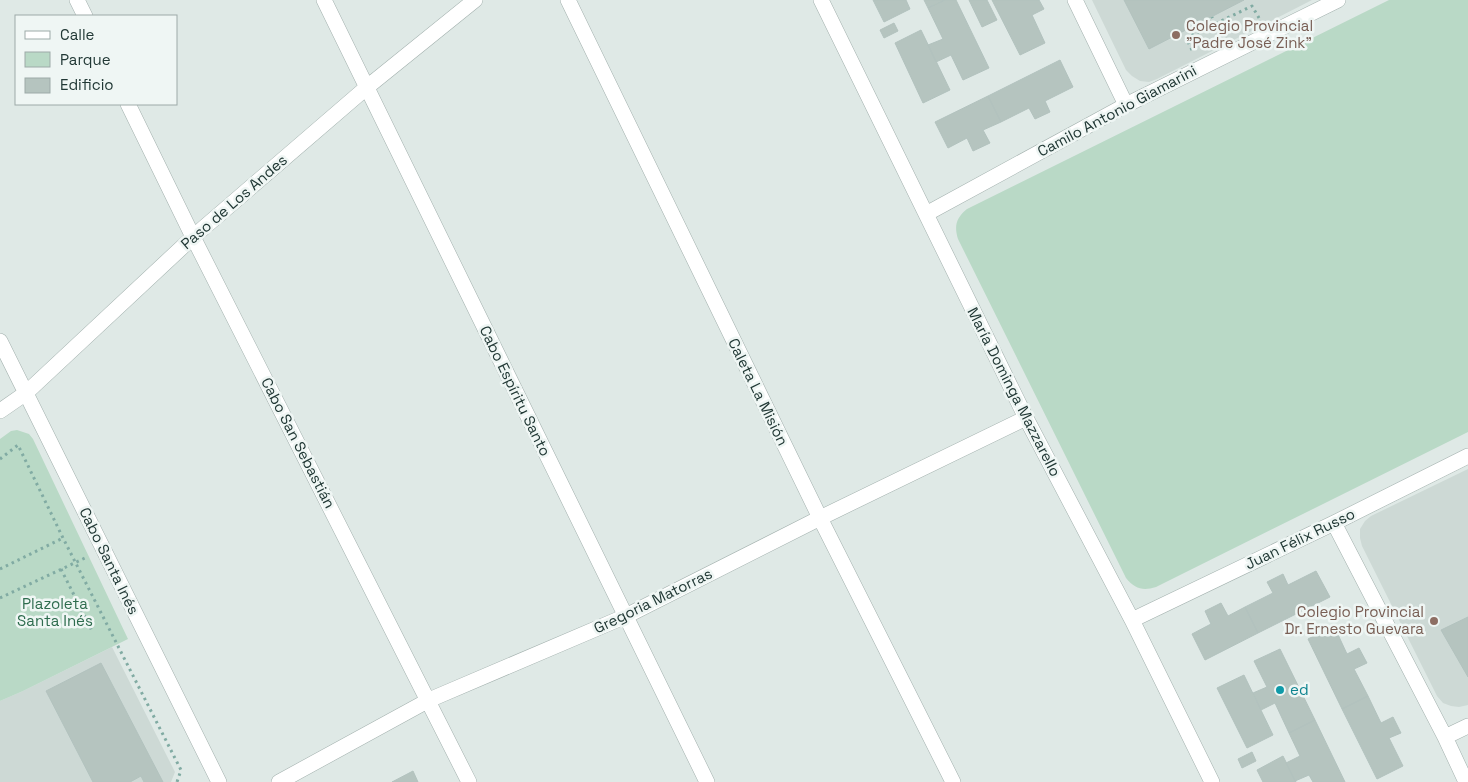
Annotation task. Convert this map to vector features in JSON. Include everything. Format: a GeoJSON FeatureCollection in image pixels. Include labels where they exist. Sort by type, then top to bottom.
{"type":"FeatureCollection","features":[{"type":"Feature","properties":{"kind":"street"},"geometry":{"type":"LineString","coordinates":[[77,0],[84,15]]}},
{"type":"Feature","properties":{"kind":"street","name":"Cabo Espíritu Santo"},"geometry":{"type":"LineString","coordinates":[[324,0],[707,782]]}},
{"type":"Feature","properties":{"kind":"street","name":"Paso de Los Andes"},"geometry":{"type":"LineString","coordinates":[[0,411],[26,393],[193,237],[366,88],[475,0]]}},
{"type":"Feature","properties":{"kind":"street","name":"Caleta La Misión"},"geometry":{"type":"LineString","coordinates":[[568,0],[820,518],[953,782]]}},
{"type":"Feature","properties":{"kind":"street","name":"María Dominga Mazzarello"},"geometry":{"type":"LineString","coordinates":[[821,0],[1026,418],[1132,620],[1212,782]]}},
{"type":"Feature","properties":{"kind":"street"},"geometry":{"type":"LineString","coordinates":[[1075,0],[1126,105]]}},
{"type":"Feature","properties":{"kind":"street","name":"Camilo Antonio Giamarini"},"geometry":{"type":"LineString","coordinates":[[926,214],[1126,105],[1338,0]]}},
{"type":"Feature","properties":{"kind":"street","name":"Cabo San Sebastián"},"geometry":{"type":"LineString","coordinates":[[128,105],[193,237],[469,782]]}},
{"type":"Feature","properties":{"kind":"street","name":"Cabo Santa Inés"},"geometry":{"type":"LineString","coordinates":[[0,341],[219,782]]}},
{"type":"Feature","properties":{"kind":"street","name":"Gregoria Matorras"},"geometry":{"type":"LineString","coordinates":[[279,782],[429,700],[626,616],[820,518],[1026,418]]}},
{"type":"Feature","properties":{"kind":"street","name":"Juan Félix Russo"},"geometry":{"type":"LineString","coordinates":[[1132,620],[1468,456]]}},
{"type":"Feature","properties":{"kind":"street"},"geometry":{"type":"LineString","coordinates":[[1334,523],[1445,737],[1466,782]]}},
{"type":"Feature","properties":{"kind":"street"},"geometry":{"type":"LineString","coordinates":[[1445,737],[1468,726]]}},
{"type":"Feature","properties":{"kind":"path"},"geometry":{"type":"LineString","coordinates":[[1193,52],[1186,38],[1252,6],[1260,19]]}},
{"type":"Feature","properties":{"kind":"path"},"geometry":{"type":"LineString","coordinates":[[1212,17],[1223,37]]}},
{"type":"Feature","properties":{"kind":"path"},"geometry":{"type":"LineString","coordinates":[[0,459],[18,445],[63,538],[182,770],[176,782]]}},
{"type":"Feature","properties":{"kind":"path"},"geometry":{"type":"LineString","coordinates":[[0,569],[63,538]]}},
{"type":"Feature","properties":{"kind":"path"},"geometry":{"type":"LineString","coordinates":[[0,598],[88,557]]}},
{"type":"Feature","properties":{"kind":"path"},"geometry":{"type":"LineString","coordinates":[[61,569],[92,631]]}},
{"type":"Feature","properties":{"kind":"shaded area","name":"Colegio Provincial \"Padre José Zink\""},"geometry":{"type":"Polygon","coordinates":[[[1092,0],[1312,0],[1149,82],[1140,81],[1126,70],[1092,0]]]}},
{"type":"Feature","properties":{"kind":"shaded area","name":"Colegio Provincial Dr. Ernesto Guevara"},"geometry":{"type":"Polygon","coordinates":[[[1468,469],[1468,705],[1459,707],[1443,703],[1437,696],[1362,546],[1360,529],[1371,516],[1468,469]]]}},
{"type":"Feature","properties":{"kind":"shaded area"},"geometry":{"type":"Polygon","coordinates":[[[112,647],[175,772],[171,782],[0,782],[0,701],[112,647]]]}},
{"type":"Feature","properties":{"kind":"green space"},"geometry":{"type":"Polygon","coordinates":[[[1389,0],[1468,0],[1468,432],[1156,587],[1143,589],[1136,587],[1126,578],[958,239],[956,226],[958,219],[967,209],[1389,0]]]}},
{"type":"Feature","properties":{"kind":"green space","name":"Plazoleta Santa Inés"},"geometry":{"type":"Polygon","coordinates":[[[17,430],[29,434],[33,439],[128,639],[0,701],[0,439],[11,431],[17,430]]]}},
{"type":"Feature","properties":{"kind":"building"},"geometry":{"type":"Polygon","coordinates":[[[873,0],[906,0],[910,9],[884,22],[873,0]]]}},
{"type":"Feature","properties":{"kind":"building"},"geometry":{"type":"Polygon","coordinates":[[[924,0],[945,0],[928,8],[924,0]]]}},
{"type":"Feature","properties":{"kind":"building"},"geometry":{"type":"Polygon","coordinates":[[[945,0],[956,0],[989,68],[963,80],[951,55],[936,62],[928,45],[943,39],[928,8],[945,0]]]}},
{"type":"Feature","properties":{"kind":"building"},"geometry":{"type":"Polygon","coordinates":[[[969,0],[987,0],[997,20],[982,27],[969,0]]]}},
{"type":"Feature","properties":{"kind":"building"},"geometry":{"type":"Polygon","coordinates":[[[992,0],[1039,0],[1044,9],[1032,15],[1045,43],[1020,55],[992,0]]]}},
{"type":"Feature","properties":{"kind":"building"},"geometry":{"type":"Polygon","coordinates":[[[1124,0],[1244,0],[1149,49],[1124,0]]]}},
{"type":"Feature","properties":{"kind":"building"},"geometry":{"type":"Polygon","coordinates":[[[894,23],[898,31],[884,38],[880,30],[894,23]]]}},
{"type":"Feature","properties":{"kind":"building"},"geometry":{"type":"Polygon","coordinates":[[[921,30],[950,90],[923,103],[895,43],[921,30]]]}},
{"type":"Feature","properties":{"kind":"building"},"geometry":{"type":"Polygon","coordinates":[[[1060,60],[1073,87],[1045,101],[1050,112],[1035,119],[1029,108],[1001,122],[988,96],[1060,60]]]}},
{"type":"Feature","properties":{"kind":"building"},"geometry":{"type":"Polygon","coordinates":[[[988,96],[1001,122],[983,130],[990,143],[973,151],[967,138],[948,148],[935,122],[988,96]]]}},
{"type":"Feature","properties":{"kind":"building"},"geometry":{"type":"Polygon","coordinates":[[[1316,571],[1330,597],[1258,633],[1245,607],[1273,593],[1267,582],[1283,574],[1288,585],[1316,571]]]}},
{"type":"Feature","properties":{"kind":"building"},"geometry":{"type":"Polygon","coordinates":[[[1221,603],[1228,616],[1245,607],[1258,633],[1205,660],[1192,634],[1211,624],[1205,611],[1221,603]]]}},
{"type":"Feature","properties":{"kind":"building","name":"Colegio Provincial Dr. Ernesto Guevara"},"geometry":{"type":"Polygon","coordinates":[[[1468,617],[1468,677],[1441,630],[1468,617]]]}},
{"type":"Feature","properties":{"kind":"building","name":"ed"},"geometry":{"type":"Polygon","coordinates":[[[1334,626],[1347,654],[1359,648],[1367,663],[1354,669],[1368,696],[1342,709],[1308,639],[1334,626]]]}},
{"type":"Feature","properties":{"kind":"building","name":"ed"},"geometry":{"type":"Polygon","coordinates":[[[1280,649],[1315,720],[1289,733],[1275,703],[1261,710],[1253,693],[1267,687],[1254,661],[1280,649]]]}},
{"type":"Feature","properties":{"kind":"building"},"geometry":{"type":"Polygon","coordinates":[[[101,663],[163,782],[144,782],[141,776],[130,782],[93,782],[46,691],[101,663]]]}},
{"type":"Feature","properties":{"kind":"building","name":"ed"},"geometry":{"type":"Polygon","coordinates":[[[1244,675],[1273,735],[1247,748],[1217,688],[1244,675]]]}},
{"type":"Feature","properties":{"kind":"building","name":"ed"},"geometry":{"type":"Polygon","coordinates":[[[1368,696],[1381,723],[1393,717],[1401,733],[1389,738],[1403,766],[1377,779],[1342,709],[1368,696]]]}},
{"type":"Feature","properties":{"kind":"building","name":"ed"},"geometry":{"type":"Polygon","coordinates":[[[1315,720],[1345,782],[1313,782],[1309,775],[1295,781],[1286,763],[1300,756],[1289,733],[1315,720]]]}},
{"type":"Feature","properties":{"kind":"building"},"geometry":{"type":"Polygon","coordinates":[[[1252,752],[1256,761],[1242,768],[1238,759],[1252,752]]]}},
{"type":"Feature","properties":{"kind":"building"},"geometry":{"type":"Polygon","coordinates":[[[1283,756],[1296,782],[1263,782],[1257,770],[1283,756]]]}},
{"type":"Feature","properties":{"kind":"building"},"geometry":{"type":"Polygon","coordinates":[[[413,771],[418,782],[392,782],[413,771]]]}},
{"type":"Feature","properties":{"kind":"place","name":"Colegio Provincial \"Padre José Zink\""},"geometry":{"type":"Point","coordinates":[1176,35]}},
{"type":"Feature","properties":{"kind":"place","name":"Colegio Provincial Dr. Ernesto Guevara"},"geometry":{"type":"Point","coordinates":[1434,621]}},
{"type":"Feature","properties":{"kind":"place","name":"ed"},"geometry":{"type":"Point","coordinates":[1280,690]}}]}
